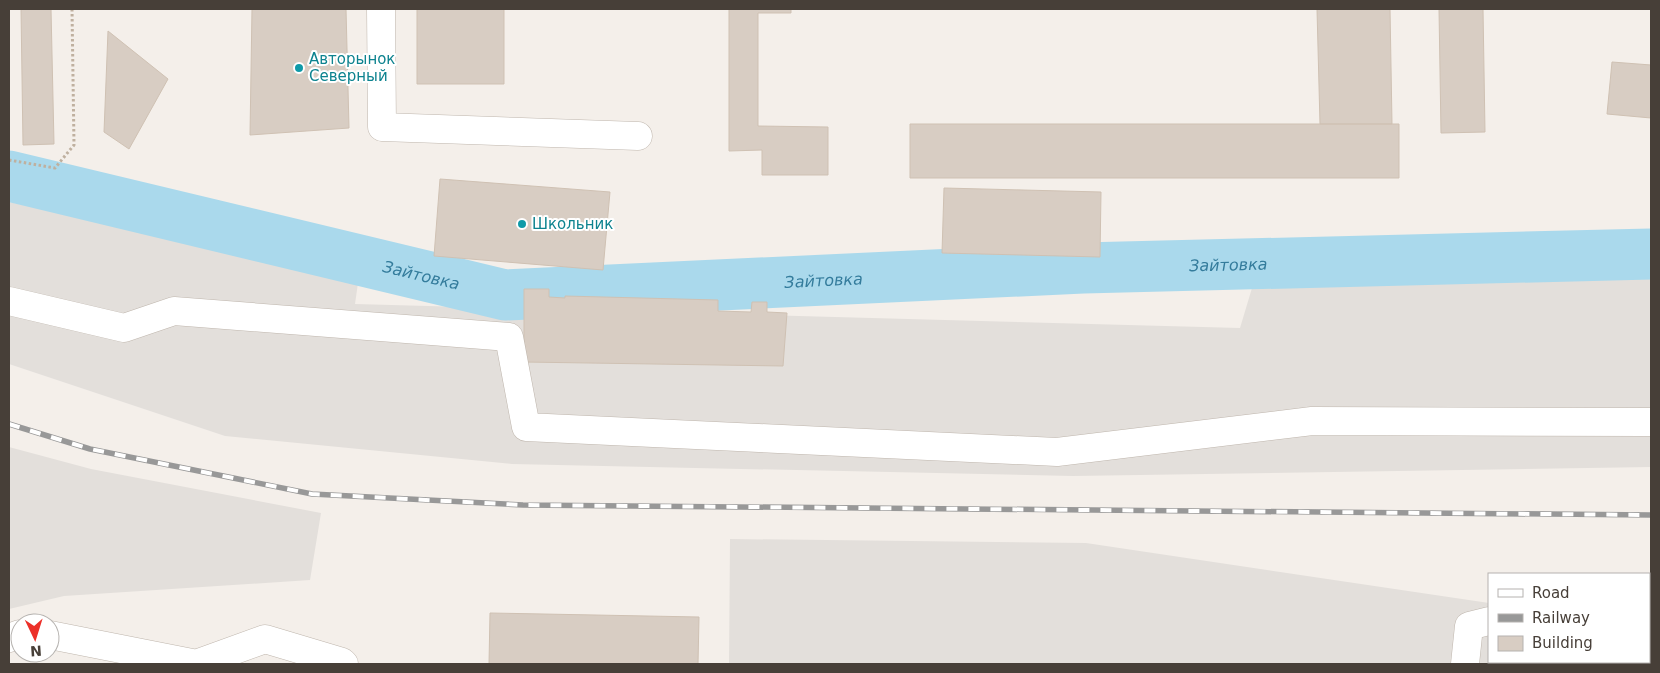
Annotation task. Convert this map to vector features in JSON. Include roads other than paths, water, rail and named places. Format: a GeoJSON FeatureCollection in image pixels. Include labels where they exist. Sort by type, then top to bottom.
{"type":"FeatureCollection","features":[{"type":"Feature","properties":{"kind":"street"},"geometry":{"type":"LineString","coordinates":[[381,9],[382,127],[638,136]]}},
{"type":"Feature","properties":{"kind":"street"},"geometry":{"type":"LineString","coordinates":[[9,301],[124,328],[174,311],[509,337],[526,426],[1057,452],[1312,421],[1651,422]]}},
{"type":"Feature","properties":{"kind":"street"},"geometry":{"type":"LineString","coordinates":[[1465,664],[1469,626],[1488,621]]}},
{"type":"Feature","properties":{"kind":"street"},"geometry":{"type":"LineString","coordinates":[[60,638],[197,664],[265,639],[344,664]]}},
{"type":"Feature","properties":{"kind":"waterway","name":"Зайтовка"},"geometry":{"type":"LineString","coordinates":[[9,176],[505,295],[1083,268],[1651,254]]}},
{"type":"Feature","properties":{"kind":"railway"},"geometry":{"type":"LineString","coordinates":[[9,424],[90,449],[312,494],[523,505],[1651,515]]}},
{"type":"Feature","properties":{"kind":"place","name":"Авторынок Северный"},"geometry":{"type":"Point","coordinates":[299,68]}},
{"type":"Feature","properties":{"kind":"place","name":"Школьник"},"geometry":{"type":"Point","coordinates":[522,224]}}]}
